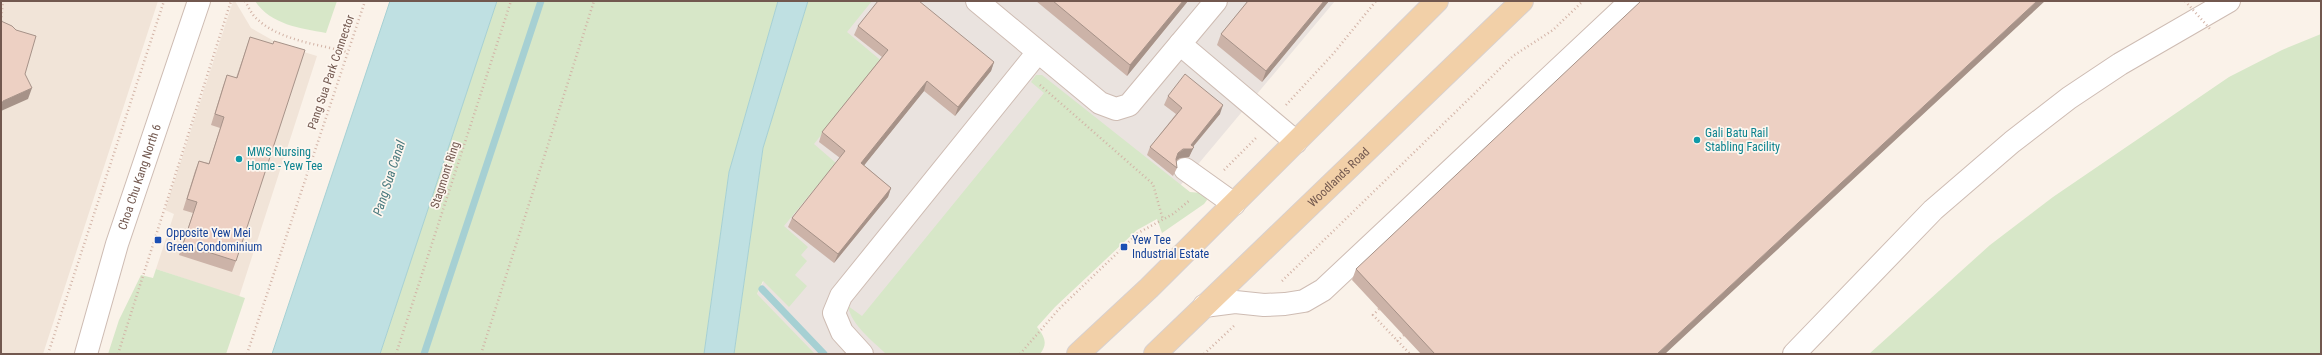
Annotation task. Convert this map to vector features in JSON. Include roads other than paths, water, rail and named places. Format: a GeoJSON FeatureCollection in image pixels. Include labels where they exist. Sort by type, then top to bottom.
{"type":"FeatureCollection","features":[{"type":"Feature","properties":{"kind":"main road"},"geometry":{"type":"LineString","coordinates":[[1078,354],[1149,288],[1437,1]]}},
{"type":"Feature","properties":{"kind":"main road","name":"Woodlands Road"},"geometry":{"type":"LineString","coordinates":[[1155,354],[1522,1]]}},
{"type":"Feature","properties":{"kind":"street","name":"Choa Chu Kang North 6"},"geometry":{"type":"LineString","coordinates":[[86,354],[117,244],[199,1]]}},
{"type":"Feature","properties":{"kind":"street"},"geometry":{"type":"LineString","coordinates":[[977,1],[1100,103],[1116,109],[1129,105],[1216,1]]}},
{"type":"Feature","properties":{"kind":"street"},"geometry":{"type":"LineString","coordinates":[[1204,306],[1235,302],[1257,305],[1304,300],[1323,290],[1631,1]]}},
{"type":"Feature","properties":{"kind":"street"},"geometry":{"type":"LineString","coordinates":[[1794,354],[1934,210],[2012,142],[2069,98],[2120,64],[2229,1]]}},
{"type":"Feature","properties":{"kind":"street"},"geometry":{"type":"LineString","coordinates":[[1180,44],[1296,142]]}},
{"type":"Feature","properties":{"kind":"street"},"geometry":{"type":"LineString","coordinates":[[862,354],[842,332],[834,313],[841,296],[1038,52]]}},
{"type":"Feature","properties":{"kind":"street"},"geometry":{"type":"LineString","coordinates":[[1185,169],[1234,204]]}},
{"type":"Feature","properties":{"kind":"water","name":"Pang Sua Canal"},"geometry":{"type":"Polygon","coordinates":[[[390,1],[497,1],[380,354],[272,354],[390,1]]]}},
{"type":"Feature","properties":{"kind":"water"},"geometry":{"type":"Polygon","coordinates":[[[778,1],[808,1],[763,148],[734,354],[704,354],[729,172],[778,1]]]}},
{"type":"Feature","properties":{"kind":"waterway"},"geometry":{"type":"LineString","coordinates":[[424,354],[541,1]]}},
{"type":"Feature","properties":{"kind":"waterway"},"geometry":{"type":"LineString","coordinates":[[762,289],[824,354]]}},
{"type":"Feature","properties":{"kind":"place","name":"Gali Batu Rail Stabling Facility"},"geometry":{"type":"Point","coordinates":[1697,140]}},
{"type":"Feature","properties":{"kind":"place","name":"MWS Nursing Home - Yew Tee"},"geometry":{"type":"Point","coordinates":[239,159]}},
{"type":"Feature","properties":{"kind":"place","name":"Opposite Yew Mei Green Condominium"},"geometry":{"type":"Point","coordinates":[158,240]}},
{"type":"Feature","properties":{"kind":"place","name":"Yew Tee Industrial Estate"},"geometry":{"type":"Point","coordinates":[1124,247]}}]}
